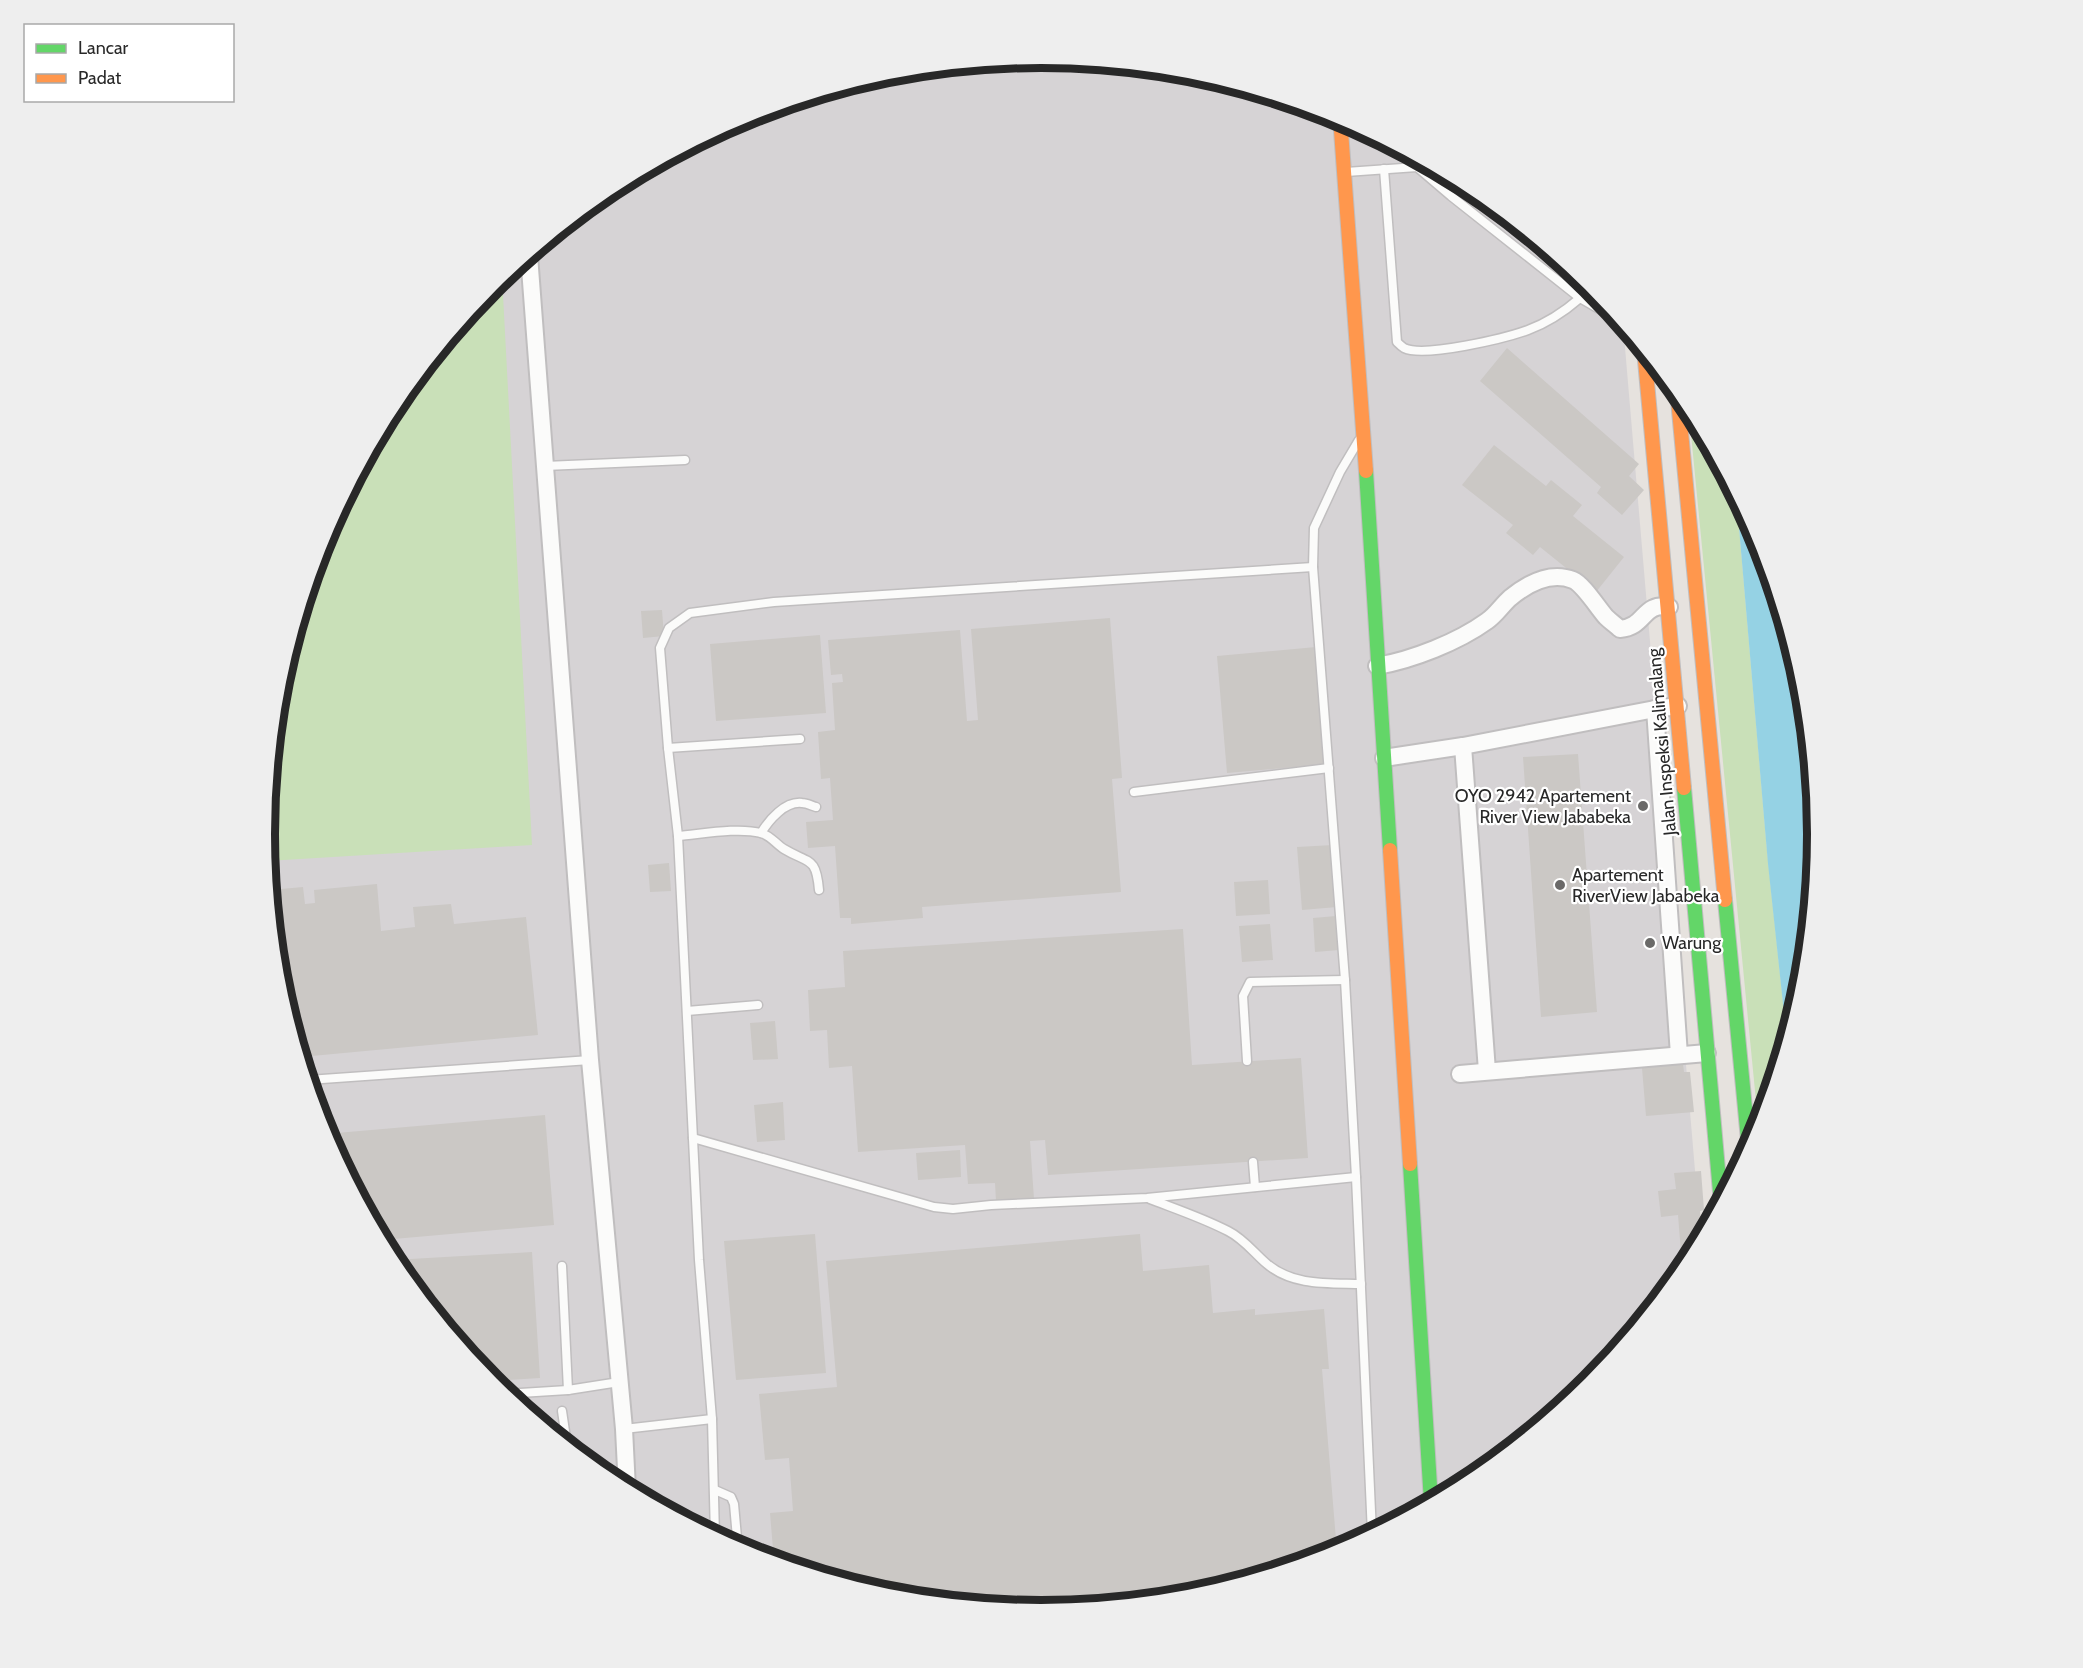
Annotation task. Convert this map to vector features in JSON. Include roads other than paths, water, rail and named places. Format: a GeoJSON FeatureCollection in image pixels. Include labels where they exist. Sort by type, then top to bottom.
{"type":"FeatureCollection","features":[{"type":"Feature","properties":{"kind":"main road"},"geometry":{"type":"LineString","coordinates":[[1341,129],[1364,433],[1430,1494]]}},
{"type":"Feature","properties":{"kind":"main road","name":"Jalan Inspeksi Kalimalang"},"geometry":{"type":"LineString","coordinates":[[1645,361],[1678,706],[1720,1190]]}},
{"type":"Feature","properties":{"kind":"main road"},"geometry":{"type":"LineString","coordinates":[[1679,408],[1747,1133]]}},
{"type":"Feature","properties":{"kind":"street"},"geometry":{"type":"LineString","coordinates":[[530,264],[590,1060],[624,1429],[626,1478]]}},
{"type":"Feature","properties":{"kind":"street"},"geometry":{"type":"LineString","coordinates":[[1377,666],[1400,662],[1453,640],[1488,621],[1528,584],[1548,578],[1560,577],[1575,581],[1608,620],[1620,629],[1636,625],[1653,607],[1659,605],[1669,607]]}},
{"type":"Feature","properties":{"kind":"street"},"geometry":{"type":"LineString","coordinates":[[1384,758],[1463,746],[1678,706]]}},
{"type":"Feature","properties":{"kind":"street"},"geometry":{"type":"LineString","coordinates":[[1655,709],[1680,1055]]}},
{"type":"Feature","properties":{"kind":"street"},"geometry":{"type":"LineString","coordinates":[[1463,746],[1487,1071]]}},
{"type":"Feature","properties":{"kind":"street"},"geometry":{"type":"LineString","coordinates":[[1460,1074],[1707,1053]]}},
{"type":"Feature","properties":{"kind":"lane"},"geometry":{"type":"LineString","coordinates":[[1344,172],[1384,169],[1412,163]]}},
{"type":"Feature","properties":{"kind":"lane"},"geometry":{"type":"LineString","coordinates":[[1384,169],[1397,342],[1405,348],[1418,350],[1459,348],[1528,330],[1559,314],[1580,298]]}},
{"type":"Feature","properties":{"kind":"lane"},"geometry":{"type":"LineString","coordinates":[[1425,170],[1451,196],[1580,298],[1599,309]]}},
{"type":"Feature","properties":{"kind":"lane"},"geometry":{"type":"LineString","coordinates":[[1364,433],[1340,472],[1314,528],[1313,567],[1345,980],[1372,1525]]}},
{"type":"Feature","properties":{"kind":"lane"},"geometry":{"type":"LineString","coordinates":[[545,466],[685,460]]}},
{"type":"Feature","properties":{"kind":"lane"},"geometry":{"type":"LineString","coordinates":[[715,1527],[712,1419],[699,1260],[678,836],[660,648],[669,628],[690,613],[774,602],[1313,567]]}},
{"type":"Feature","properties":{"kind":"lane"},"geometry":{"type":"LineString","coordinates":[[668,748],[800,739]]}},
{"type":"Feature","properties":{"kind":"lane"},"geometry":{"type":"LineString","coordinates":[[1134,792],[1329,768]]}},
{"type":"Feature","properties":{"kind":"lane"},"geometry":{"type":"LineString","coordinates":[[761,833],[780,811],[791,805],[801,803],[816,807]]}},
{"type":"Feature","properties":{"kind":"lane"},"geometry":{"type":"LineString","coordinates":[[678,836],[728,831],[761,833],[784,849],[814,865],[819,890]]}},
{"type":"Feature","properties":{"kind":"lane"},"geometry":{"type":"LineString","coordinates":[[1246,1061],[1243,996],[1250,982],[1345,980]]}},
{"type":"Feature","properties":{"kind":"lane"},"geometry":{"type":"LineString","coordinates":[[687,1011],[758,1005]]}},
{"type":"Feature","properties":{"kind":"lane"},"geometry":{"type":"LineString","coordinates":[[316,1079],[590,1060]]}},
{"type":"Feature","properties":{"kind":"lane"},"geometry":{"type":"LineString","coordinates":[[693,1138],[934,1207],[953,1209],[991,1205],[1147,1198],[1356,1177]]}},
{"type":"Feature","properties":{"kind":"lane"},"geometry":{"type":"LineString","coordinates":[[1253,1162],[1255,1187]]}},
{"type":"Feature","properties":{"kind":"lane"},"geometry":{"type":"LineString","coordinates":[[1147,1198],[1230,1231],[1249,1245],[1267,1264],[1286,1276],[1309,1282],[1361,1284]]}},
{"type":"Feature","properties":{"kind":"lane"},"geometry":{"type":"LineString","coordinates":[[562,1266],[568,1390]]}},
{"type":"Feature","properties":{"kind":"lane"},"geometry":{"type":"LineString","coordinates":[[518,1393],[568,1390],[619,1383]]}},
{"type":"Feature","properties":{"kind":"lane"},"geometry":{"type":"LineString","coordinates":[[562,1411],[566,1434]]}},
{"type":"Feature","properties":{"kind":"lane"},"geometry":{"type":"LineString","coordinates":[[624,1429],[712,1419]]}},
{"type":"Feature","properties":{"kind":"lane"},"geometry":{"type":"LineString","coordinates":[[715,1490],[731,1497],[734,1504],[737,1537]]}},
{"type":"Feature","properties":{"kind":"water"},"geometry":{"type":"Polygon","coordinates":[[[1738,514],[1750,541],[1782,636],[1793,684],[1806,784],[1808,834],[1806,884],[1801,934],[1785,1020],[1768,864],[1738,514]]]}},
{"type":"Feature","properties":{"kind":"place","name":"OYO 2942 Apartement River View Jababeka"},"geometry":{"type":"Point","coordinates":[1643,806]}},
{"type":"Feature","properties":{"kind":"place","name":"Apartement RiverView Jababeka"},"geometry":{"type":"Point","coordinates":[1560,885]}},
{"type":"Feature","properties":{"kind":"place","name":"Warung"},"geometry":{"type":"Point","coordinates":[1650,943]}}]}
